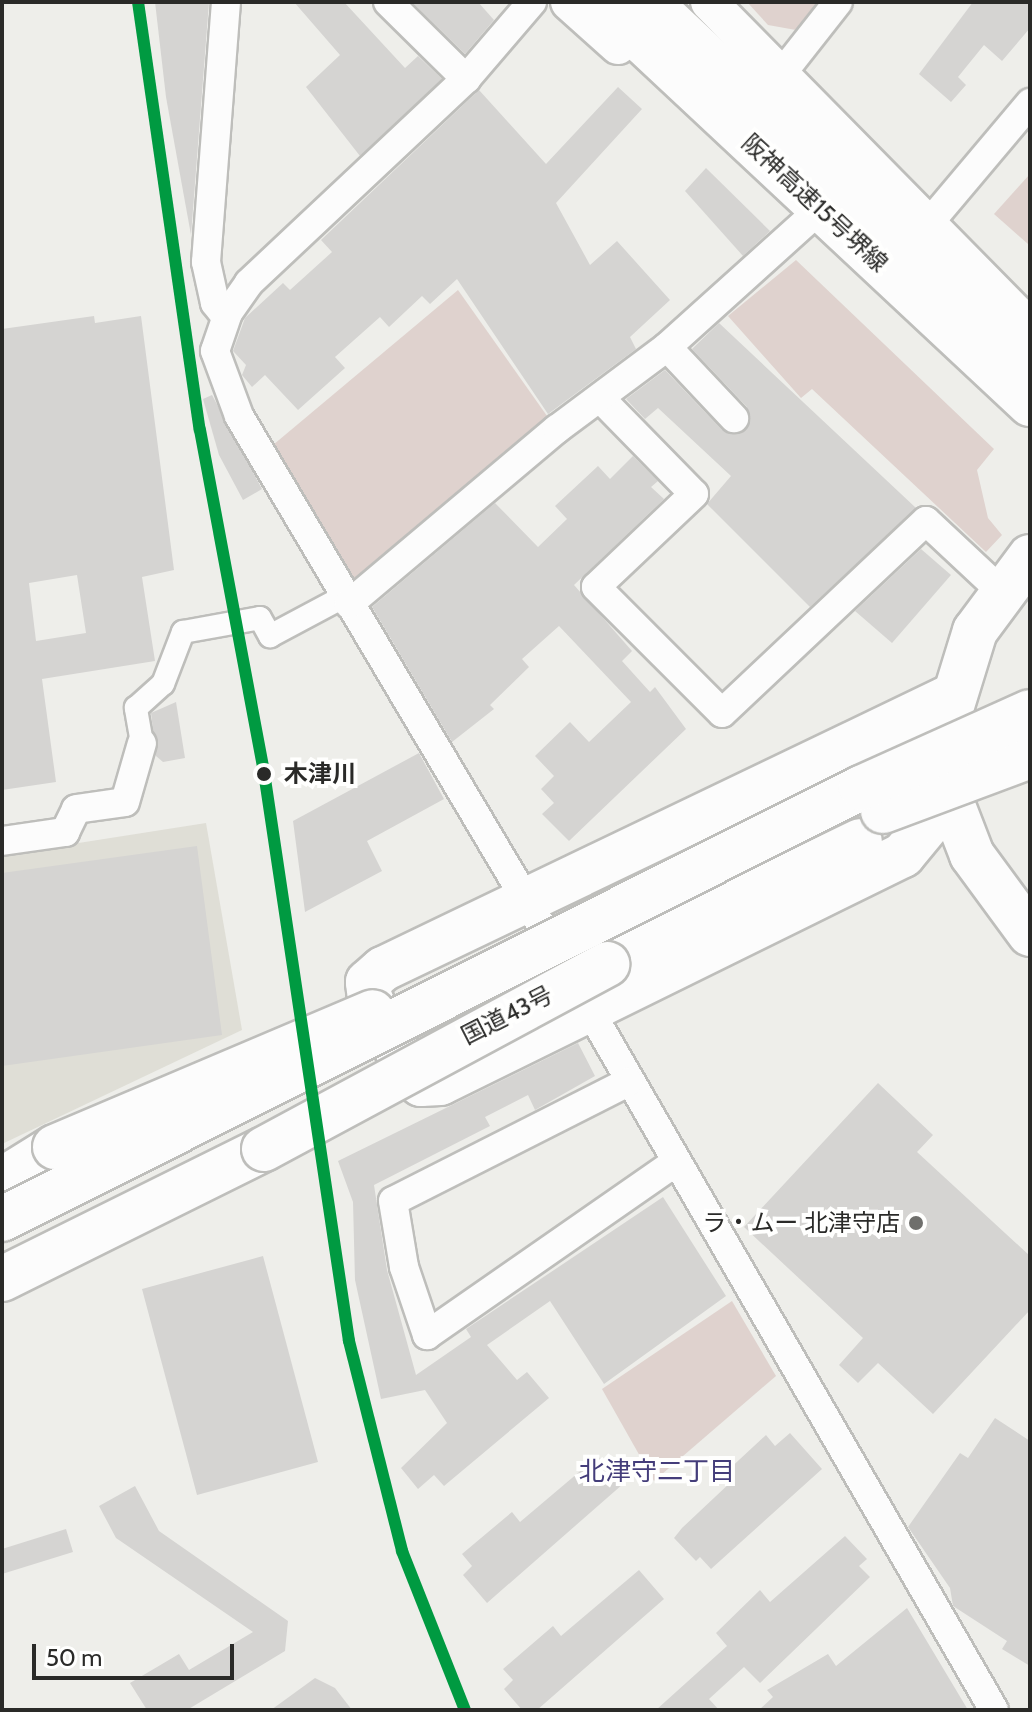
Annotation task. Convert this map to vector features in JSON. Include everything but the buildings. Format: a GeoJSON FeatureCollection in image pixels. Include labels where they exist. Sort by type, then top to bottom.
{"type":"FeatureCollection","features":[{"type":"Feature","properties":{"kind":"main road","name":"阪神高速15号堺線"},"geometry":{"type":"LineString","coordinates":[[600,2],[1030,404]]}},
{"type":"Feature","properties":{"kind":"main road","name":"阪神高速15号堺線"},"geometry":{"type":"LineString","coordinates":[[649,2],[1030,359]]}},
{"type":"Feature","properties":{"kind":"main road"},"geometry":{"type":"LineString","coordinates":[[1030,557],[975,631],[946,718],[950,798],[980,871],[1030,934]]}},
{"type":"Feature","properties":{"kind":"main road"},"geometry":{"type":"LineString","coordinates":[[950,798],[903,855],[440,1083],[421,1084],[408,1071],[370,999],[374,974],[529,903],[946,718],[1030,697]]}},
{"type":"Feature","properties":{"kind":"main road"},"geometry":{"type":"LineString","coordinates":[[2,1219],[861,788],[1030,712]]}},
{"type":"Feature","properties":{"kind":"main road"},"geometry":{"type":"LineString","coordinates":[[2,1168],[382,1008],[581,913],[946,718]]}},
{"type":"Feature","properties":{"kind":"main road"},"geometry":{"type":"LineString","coordinates":[[2,1246],[854,824],[932,788],[1030,759]]}},
{"type":"Feature","properties":{"kind":"main road","name":"国道43号"},"geometry":{"type":"LineString","coordinates":[[2,1303],[264,1149],[607,964],[1030,759]]}},
{"type":"Feature","properties":{"kind":"main road"},"geometry":{"type":"LineString","coordinates":[[2,1180],[55,1147]]}},
{"type":"Feature","properties":{"kind":"main road"},"geometry":{"type":"LineString","coordinates":[[2,1279],[264,1149]]}},
{"type":"Feature","properties":{"kind":"street"},"geometry":{"type":"LineString","coordinates":[[226,2],[206,262],[215,303],[226,317]]}},
{"type":"Feature","properties":{"kind":"street"},"geometry":{"type":"LineString","coordinates":[[388,2],[466,79]]}},
{"type":"Feature","properties":{"kind":"street"},"geometry":{"type":"LineString","coordinates":[[532,2],[466,79],[249,283],[226,317],[215,351],[239,416],[440,764],[529,903],[628,1082],[994,1710]]}},
{"type":"Feature","properties":{"kind":"street"},"geometry":{"type":"LineString","coordinates":[[569,2],[1030,427]]}},
{"type":"Feature","properties":{"kind":"street"},"geometry":{"type":"LineString","coordinates":[[709,2],[779,77],[929,223],[1030,327]]}},
{"type":"Feature","properties":{"kind":"street"},"geometry":{"type":"LineString","coordinates":[[779,77],[838,2]]}},
{"type":"Feature","properties":{"kind":"street"},"geometry":{"type":"LineString","coordinates":[[929,223],[1030,103]]}},
{"type":"Feature","properties":{"kind":"street"},"geometry":{"type":"LineString","coordinates":[[2,841],[65,832],[76,809],[125,802],[142,743],[136,708],[163,684],[183,632],[260,618],[270,636],[347,600],[667,347],[807,221]]}},
{"type":"Feature","properties":{"kind":"street"},"geometry":{"type":"LineString","coordinates":[[667,347],[734,418]]}},
{"type":"Feature","properties":{"kind":"street"},"geometry":{"type":"LineString","coordinates":[[600,398],[694,494],[596,587],[722,713],[926,521],[1002,592]]}},
{"type":"Feature","properties":{"kind":"street"},"geometry":{"type":"LineString","coordinates":[[628,1082],[393,1201],[404,1267],[427,1335],[676,1162]]}},
{"type":"Feature","properties":{"kind":"shaded area"},"geometry":{"type":"Polygon","coordinates":[[[747,2],[817,2],[796,30],[768,25],[747,2]]]}},
{"type":"Feature","properties":{"kind":"shaded area"},"geometry":{"type":"Polygon","coordinates":[[[1030,174],[1030,242],[1028,244],[994,214],[1030,174]]]}},
{"type":"Feature","properties":{"kind":"shaded area"},"geometry":{"type":"Polygon","coordinates":[[[796,260],[994,449],[977,470],[988,518],[1002,535],[986,552],[812,389],[801,398],[728,316],[796,260]]]}},
{"type":"Feature","properties":{"kind":"shaded area"},"geometry":{"type":"Polygon","coordinates":[[[458,290],[552,423],[357,579],[350,578],[273,445],[458,290]]]}},
{"type":"Feature","properties":{"kind":"shaded area"},"geometry":{"type":"Polygon","coordinates":[[[206,823],[242,1030],[2,1144],[2,855],[206,823]]]}},
{"type":"Feature","properties":{"kind":"shaded area"},"geometry":{"type":"Polygon","coordinates":[[[732,1301],[776,1376],[654,1481],[602,1389],[732,1301]]]}},
{"type":"Feature","properties":{"kind":"transit line"},"geometry":{"type":"LineString","coordinates":[[138,2],[200,430],[265,779],[349,1341],[402,1551],[465,1710]]}},
{"type":"Feature","properties":{"kind":"place","name":"木津川"},"geometry":{"type":"Point","coordinates":[264,774]}},
{"type":"Feature","properties":{"kind":"place","name":"ラ・ムー 北津守店"},"geometry":{"type":"Point","coordinates":[916,1223]}},
{"type":"Feature","properties":{"kind":"district","name":"北津守二丁目"},"geometry":{"type":"Point","coordinates":[657,1472]}}]}
